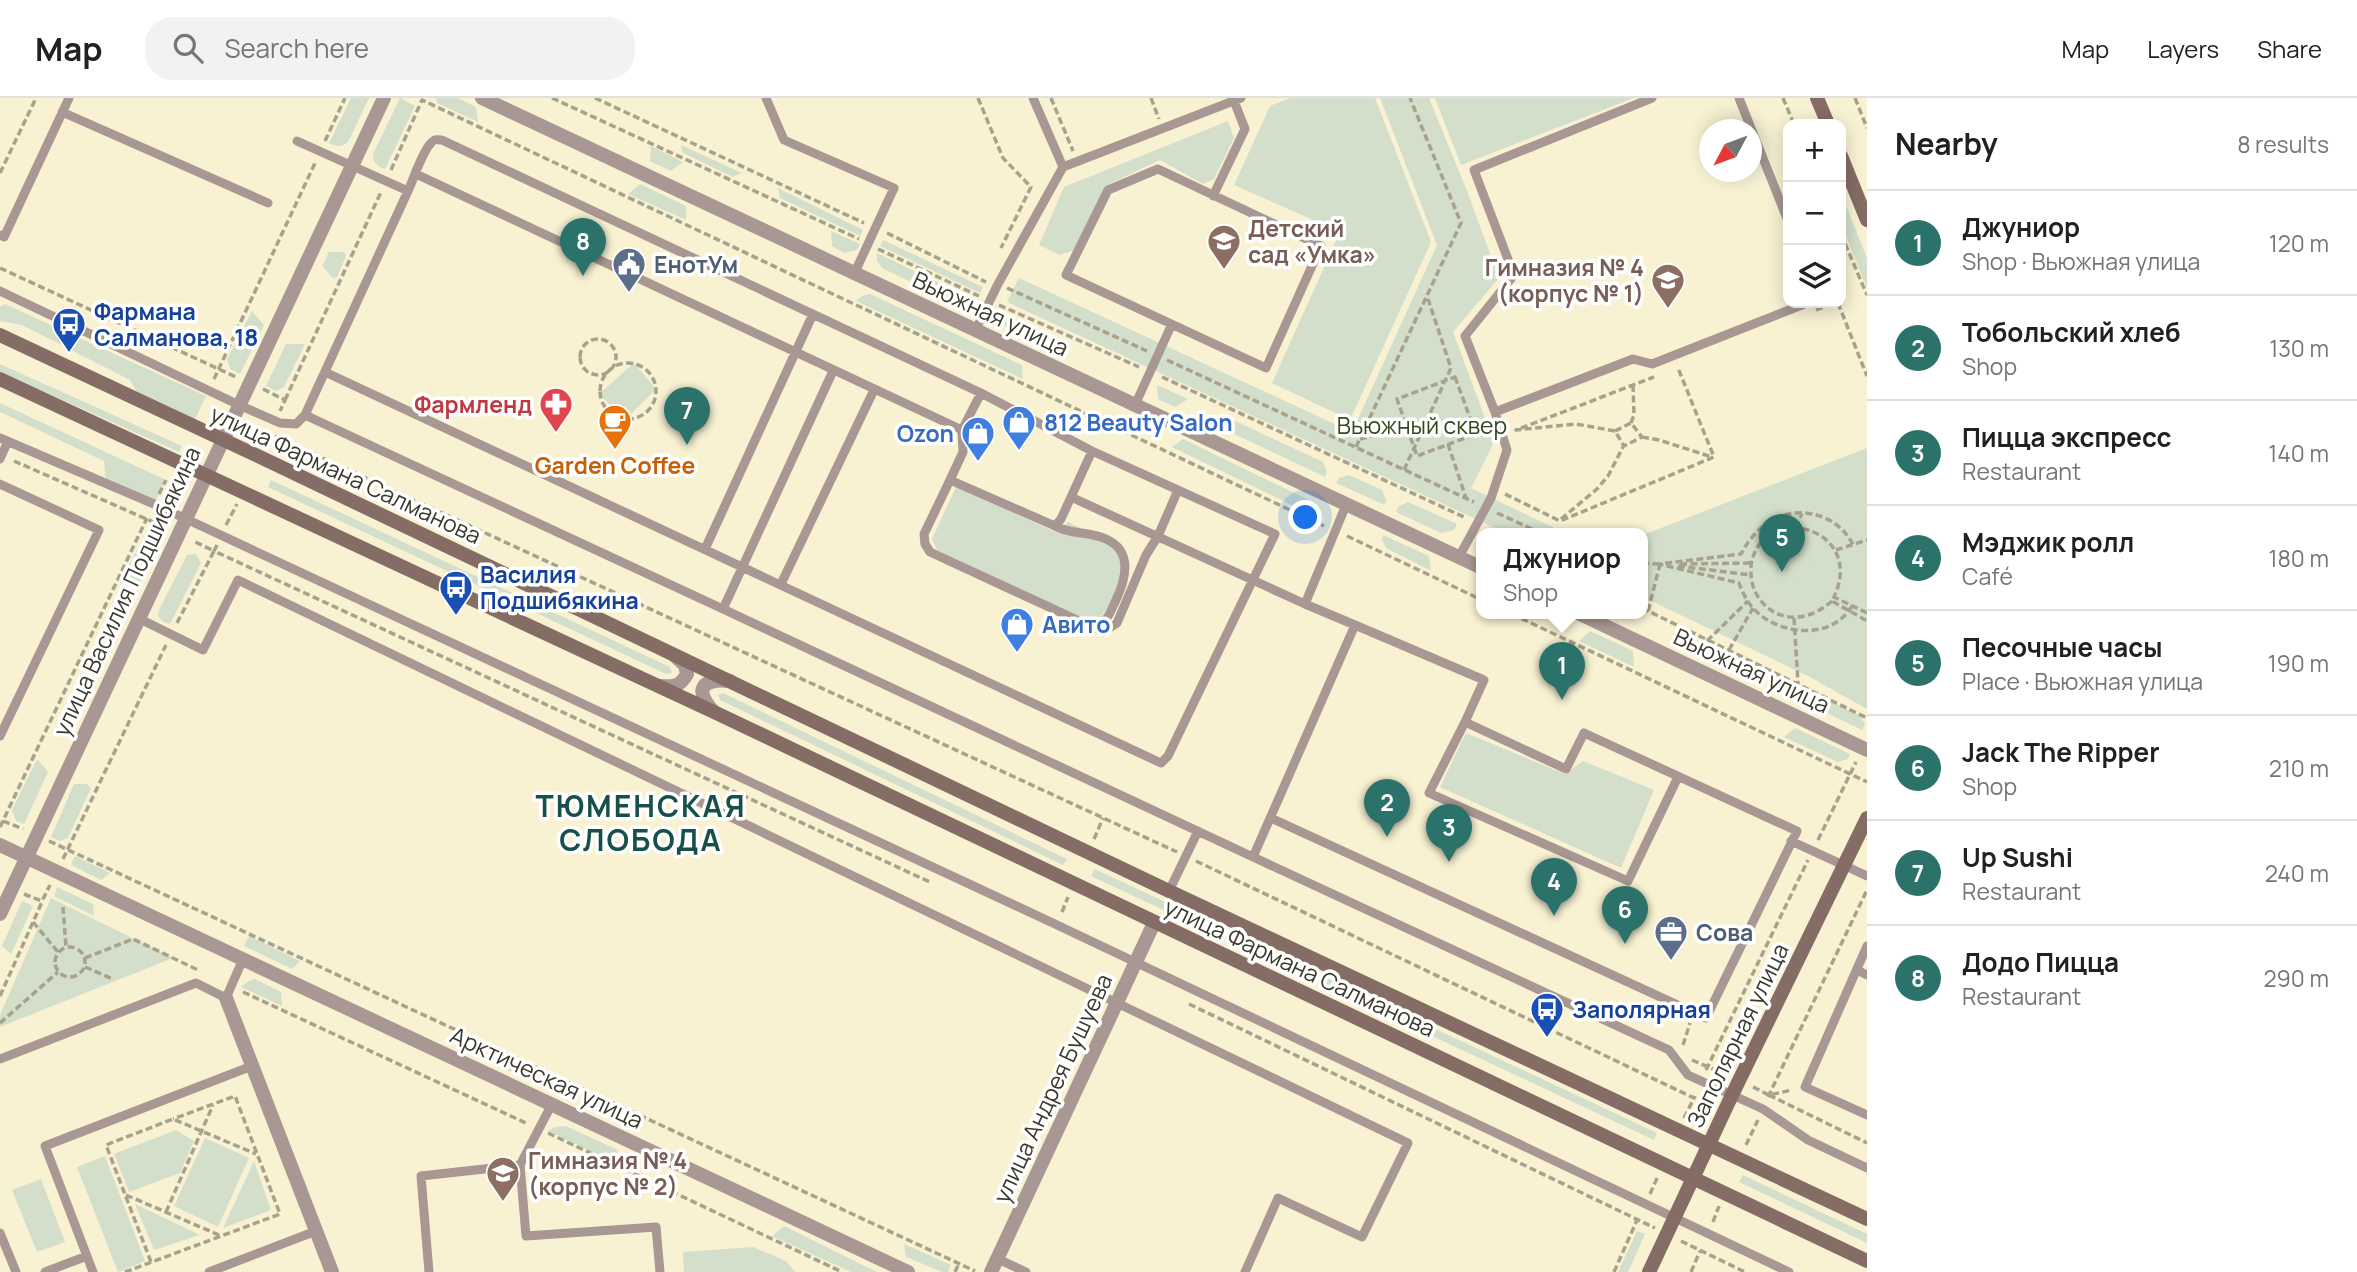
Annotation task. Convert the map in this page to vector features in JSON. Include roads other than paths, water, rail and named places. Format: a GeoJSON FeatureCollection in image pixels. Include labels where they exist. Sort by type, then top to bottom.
{"type":"FeatureCollection","features":[{"type":"Feature","properties":{"kind":"street","name":"улица Василия Подшибякина"},"geometry":{"type":"LineString","coordinates":[[0,914],[384,98]]}},
{"type":"Feature","properties":{"kind":"street","name":"Вьюжная улица"},"geometry":{"type":"LineString","coordinates":[[482,98],[1476,565]]}},
{"type":"Feature","properties":{"kind":"street"},"geometry":{"type":"LineString","coordinates":[[1817,98],[1826,119]]}},
{"type":"Feature","properties":{"kind":"street"},"geometry":{"type":"LineString","coordinates":[[1846,168],[1867,220]]}},
{"type":"Feature","properties":{"kind":"street","name":"улица Фармана Салманова"},"geometry":{"type":"LineString","coordinates":[[0,335],[1169,891],[1867,1219]]}},
{"type":"Feature","properties":{"kind":"street","name":"улица Фармана Салманова"},"geometry":{"type":"LineString","coordinates":[[0,379],[714,712],[1867,1261]]}},
{"type":"Feature","properties":{"kind":"street","name":"Вьюжная улица"},"geometry":{"type":"LineString","coordinates":[[1591,619],[1865,749]]}},
{"type":"Feature","properties":{"kind":"street"},"geometry":{"type":"LineString","coordinates":[[658,686],[675,687],[683,682],[687,674],[685,665],[674,654]]}},
{"type":"Feature","properties":{"kind":"street"},"geometry":{"type":"LineString","coordinates":[[714,712],[703,700],[702,691],[706,683],[715,679],[732,681]]}},
{"type":"Feature","properties":{"kind":"street","name":"Заполярная улица"},"geometry":{"type":"LineString","coordinates":[[1649,1272],[1867,818]]}},
{"type":"Feature","properties":{"kind":"street","name":"Арктическая улица"},"geometry":{"type":"LineString","coordinates":[[0,845],[908,1272]]}},
{"type":"Feature","properties":{"kind":"street","name":"улица Андрея Бушуева"},"geometry":{"type":"LineString","coordinates":[[994,1265],[1154,923]]}},
{"type":"Feature","properties":{"kind":"street"},"geometry":{"type":"LineString","coordinates":[[229,992],[252,1066],[332,1272]]}},
{"type":"Feature","properties":{"kind":"lane"},"geometry":{"type":"LineString","coordinates":[[0,235],[4,237],[69,98]]}},
{"type":"Feature","properties":{"kind":"lane"},"geometry":{"type":"LineString","coordinates":[[766,98],[784,140],[894,188],[854,274]]}},
{"type":"Feature","properties":{"kind":"lane"},"geometry":{"type":"LineString","coordinates":[[1033,98],[1063,167]]}},
{"type":"Feature","properties":{"kind":"lane"},"geometry":{"type":"LineString","coordinates":[[1459,558],[1486,508],[1507,450],[1465,336],[1514,275],[1474,170],[1652,98]]}},
{"type":"Feature","properties":{"kind":"lane"},"geometry":{"type":"LineString","coordinates":[[1739,98],[1783,208]]}},
{"type":"Feature","properties":{"kind":"lane"},"geometry":{"type":"LineString","coordinates":[[975,331],[1063,167],[1238,99],[1245,129],[1213,195]]}},
{"type":"Feature","properties":{"kind":"lane"},"geometry":{"type":"LineString","coordinates":[[62,111],[268,203]]}},
{"type":"Feature","properties":{"kind":"lane"},"geometry":{"type":"LineString","coordinates":[[0,291],[239,405],[280,423],[296,424],[305,415],[430,144],[436,139],[442,140],[981,393],[1092,451],[1275,534],[1168,756],[1161,763],[325,372]]}},
{"type":"Feature","properties":{"kind":"lane"},"geometry":{"type":"LineString","coordinates":[[297,141],[408,191]]}},
{"type":"Feature","properties":{"kind":"lane"},"geometry":{"type":"LineString","coordinates":[[1158,169],[1213,195],[1321,246],[1266,368],[1066,275],[1108,190],[1158,169]]}},
{"type":"Feature","properties":{"kind":"lane"},"geometry":{"type":"LineString","coordinates":[[416,174],[962,430]]}},
{"type":"Feature","properties":{"kind":"lane"},"geometry":{"type":"LineString","coordinates":[[1495,412],[1633,359],[1653,364],[1794,308]]}},
{"type":"Feature","properties":{"kind":"lane"},"geometry":{"type":"LineString","coordinates":[[705,549],[813,314]]}},
{"type":"Feature","properties":{"kind":"lane"},"geometry":{"type":"LineString","coordinates":[[1135,405],[1171,326]]}},
{"type":"Feature","properties":{"kind":"lane"},"geometry":{"type":"LineString","coordinates":[[723,609],[833,371]]}},
{"type":"Feature","properties":{"kind":"lane"},"geometry":{"type":"LineString","coordinates":[[781,584],[874,390]]}},
{"type":"Feature","properties":{"kind":"lane"},"geometry":{"type":"LineString","coordinates":[[981,393],[962,430],[963,452],[924,534],[925,544],[930,552],[1103,632],[1117,623],[1178,490]]}},
{"type":"Feature","properties":{"kind":"lane"},"geometry":{"type":"LineString","coordinates":[[305,415],[1669,1050],[1688,1075],[1763,1109],[1808,1140],[1867,1168]]}},
{"type":"Feature","properties":{"kind":"lane"},"geometry":{"type":"LineString","coordinates":[[1,457],[4,440],[186,519],[1030,912],[1789,1272]]}},
{"type":"Feature","properties":{"kind":"lane"},"geometry":{"type":"LineString","coordinates":[[1055,526],[1061,519],[1092,451]]}},
{"type":"Feature","properties":{"kind":"lane"},"geometry":{"type":"LineString","coordinates":[[950,480],[1066,532],[1091,533],[1118,547],[1126,573],[1107,618],[1091,627]]}},
{"type":"Feature","properties":{"kind":"lane"},"geometry":{"type":"LineString","coordinates":[[0,484],[99,530],[0,736]]}},
{"type":"Feature","properties":{"kind":"lane"},"geometry":{"type":"LineString","coordinates":[[1071,497],[1253,581],[1484,680],[1429,793],[1628,881],[1678,776]]}},
{"type":"Feature","properties":{"kind":"lane"},"geometry":{"type":"LineString","coordinates":[[1305,604],[1346,505]]}},
{"type":"Feature","properties":{"kind":"lane"},"geometry":{"type":"LineString","coordinates":[[140,619],[203,650],[238,580],[1408,1143],[1362,1237],[1278,1198],[1245,1272]]}},
{"type":"Feature","properties":{"kind":"lane"},"geometry":{"type":"LineString","coordinates":[[1254,857],[1355,625]]}},
{"type":"Feature","properties":{"kind":"lane"},"geometry":{"type":"LineString","coordinates":[[1271,818],[1706,1018],[1797,831],[1584,733],[1566,768],[1465,722]]}},
{"type":"Feature","properties":{"kind":"lane"},"geometry":{"type":"LineString","coordinates":[[1169,891],[1198,831]]}},
{"type":"Feature","properties":{"kind":"lane"},"geometry":{"type":"LineString","coordinates":[[1791,841],[1867,876]]}},
{"type":"Feature","properties":{"kind":"lane"},"geometry":{"type":"LineString","coordinates":[[1867,946],[1805,1087],[1867,1115]]}},
{"type":"Feature","properties":{"kind":"lane"},"geometry":{"type":"LineString","coordinates":[[0,1059],[196,983],[229,992],[243,959]]}},
{"type":"Feature","properties":{"kind":"lane"},"geometry":{"type":"LineString","coordinates":[[1857,970],[1867,975]]}},
{"type":"Feature","properties":{"kind":"lane"},"geometry":{"type":"LineString","coordinates":[[93,1272],[44,1146],[252,1066]]}},
{"type":"Feature","properties":{"kind":"lane"},"geometry":{"type":"LineString","coordinates":[[552,1104],[520,1166],[526,1236],[656,1227],[660,1272]]}},
{"type":"Feature","properties":{"kind":"lane"},"geometry":{"type":"LineString","coordinates":[[429,1272],[421,1176],[520,1166]]}},
{"type":"Feature","properties":{"kind":"lane"},"geometry":{"type":"LineString","coordinates":[[209,1272],[316,1231]]}},
{"type":"Feature","properties":{"kind":"lane"},"geometry":{"type":"LineString","coordinates":[[0,1233],[16,1272]]}},
{"type":"Feature","properties":{"kind":"lane"},"geometry":{"type":"LineString","coordinates":[[45,1272],[87,1256]]}},
{"type":"Feature","properties":{"kind":"lane"},"geometry":{"type":"LineString","coordinates":[[994,1265],[1026,1272]]}},
{"type":"Feature","properties":{"kind":"place","name":"Детский сад «Умка»"},"geometry":{"type":"Point","coordinates":[1224,271]}},
{"type":"Feature","properties":{"kind":"place","name":"Додо Пицца"},"geometry":{"type":"Point","coordinates":[583,276]}},
{"type":"Feature","properties":{"kind":"place","name":"ЕнотУм"},"geometry":{"type":"Point","coordinates":[629,294]}},
{"type":"Feature","properties":{"kind":"place","name":"Гимназия № 4 (корпус № 1)"},"geometry":{"type":"Point","coordinates":[1668,310]}},
{"type":"Feature","properties":{"kind":"place","name":"Фармана Салманова, 18"},"geometry":{"type":"Point","coordinates":[69,354]}},
{"type":"Feature","properties":{"kind":"place","name":"Фармленд"},"geometry":{"type":"Point","coordinates":[556,434]}},
{"type":"Feature","properties":{"kind":"place","name":"Up Sushi"},"geometry":{"type":"Point","coordinates":[687,445]}},
{"type":"Feature","properties":{"kind":"place","name":"Garden Coffee"},"geometry":{"type":"Point","coordinates":[615,451]}},
{"type":"Feature","properties":{"kind":"place","name":"812 Beauty Salon"},"geometry":{"type":"Point","coordinates":[1019,452]}},
{"type":"Feature","properties":{"kind":"place","name":"Ozon"},"geometry":{"type":"Point","coordinates":[978,463]}},
{"type":"Feature","properties":{"kind":"place","name":"Песочные часы"},"geometry":{"type":"Point","coordinates":[1782,572]}},
{"type":"Feature","properties":{"kind":"place","name":"Василия Подшибякина"},"geometry":{"type":"Point","coordinates":[456,617]}},
{"type":"Feature","properties":{"kind":"place","name":"Авито"},"geometry":{"type":"Point","coordinates":[1017,654]}},
{"type":"Feature","properties":{"kind":"place","name":"Джуниор"},"geometry":{"type":"Point","coordinates":[1562,700]}},
{"type":"Feature","properties":{"kind":"place","name":"Тобольский хлеб"},"geometry":{"type":"Point","coordinates":[1387,837]}},
{"type":"Feature","properties":{"kind":"place","name":"Пицца экспресс"},"geometry":{"type":"Point","coordinates":[1449,862]}},
{"type":"Feature","properties":{"kind":"place","name":"Мэджик ролл"},"geometry":{"type":"Point","coordinates":[1554,916]}},
{"type":"Feature","properties":{"kind":"place","name":"Jack The Ripper"},"geometry":{"type":"Point","coordinates":[1625,944]}},
{"type":"Feature","properties":{"kind":"place","name":"Сова"},"geometry":{"type":"Point","coordinates":[1671,962]}},
{"type":"Feature","properties":{"kind":"place","name":"Заполярная"},"geometry":{"type":"Point","coordinates":[1547,1039]}},
{"type":"Feature","properties":{"kind":"place","name":"Гимназия № 4 (корпус № 2)"},"geometry":{"type":"Point","coordinates":[503,1203]}},
{"type":"Feature","properties":{"kind":"district","name":"ТЮМЕНСКАЯ СЛОБОДА"},"geometry":{"type":"Point","coordinates":[641,822]}},
{"type":"Feature","properties":{"kind":"park label","name":"Вьюжный сквер"},"geometry":{"type":"Point","coordinates":[1422,425]}}]}
